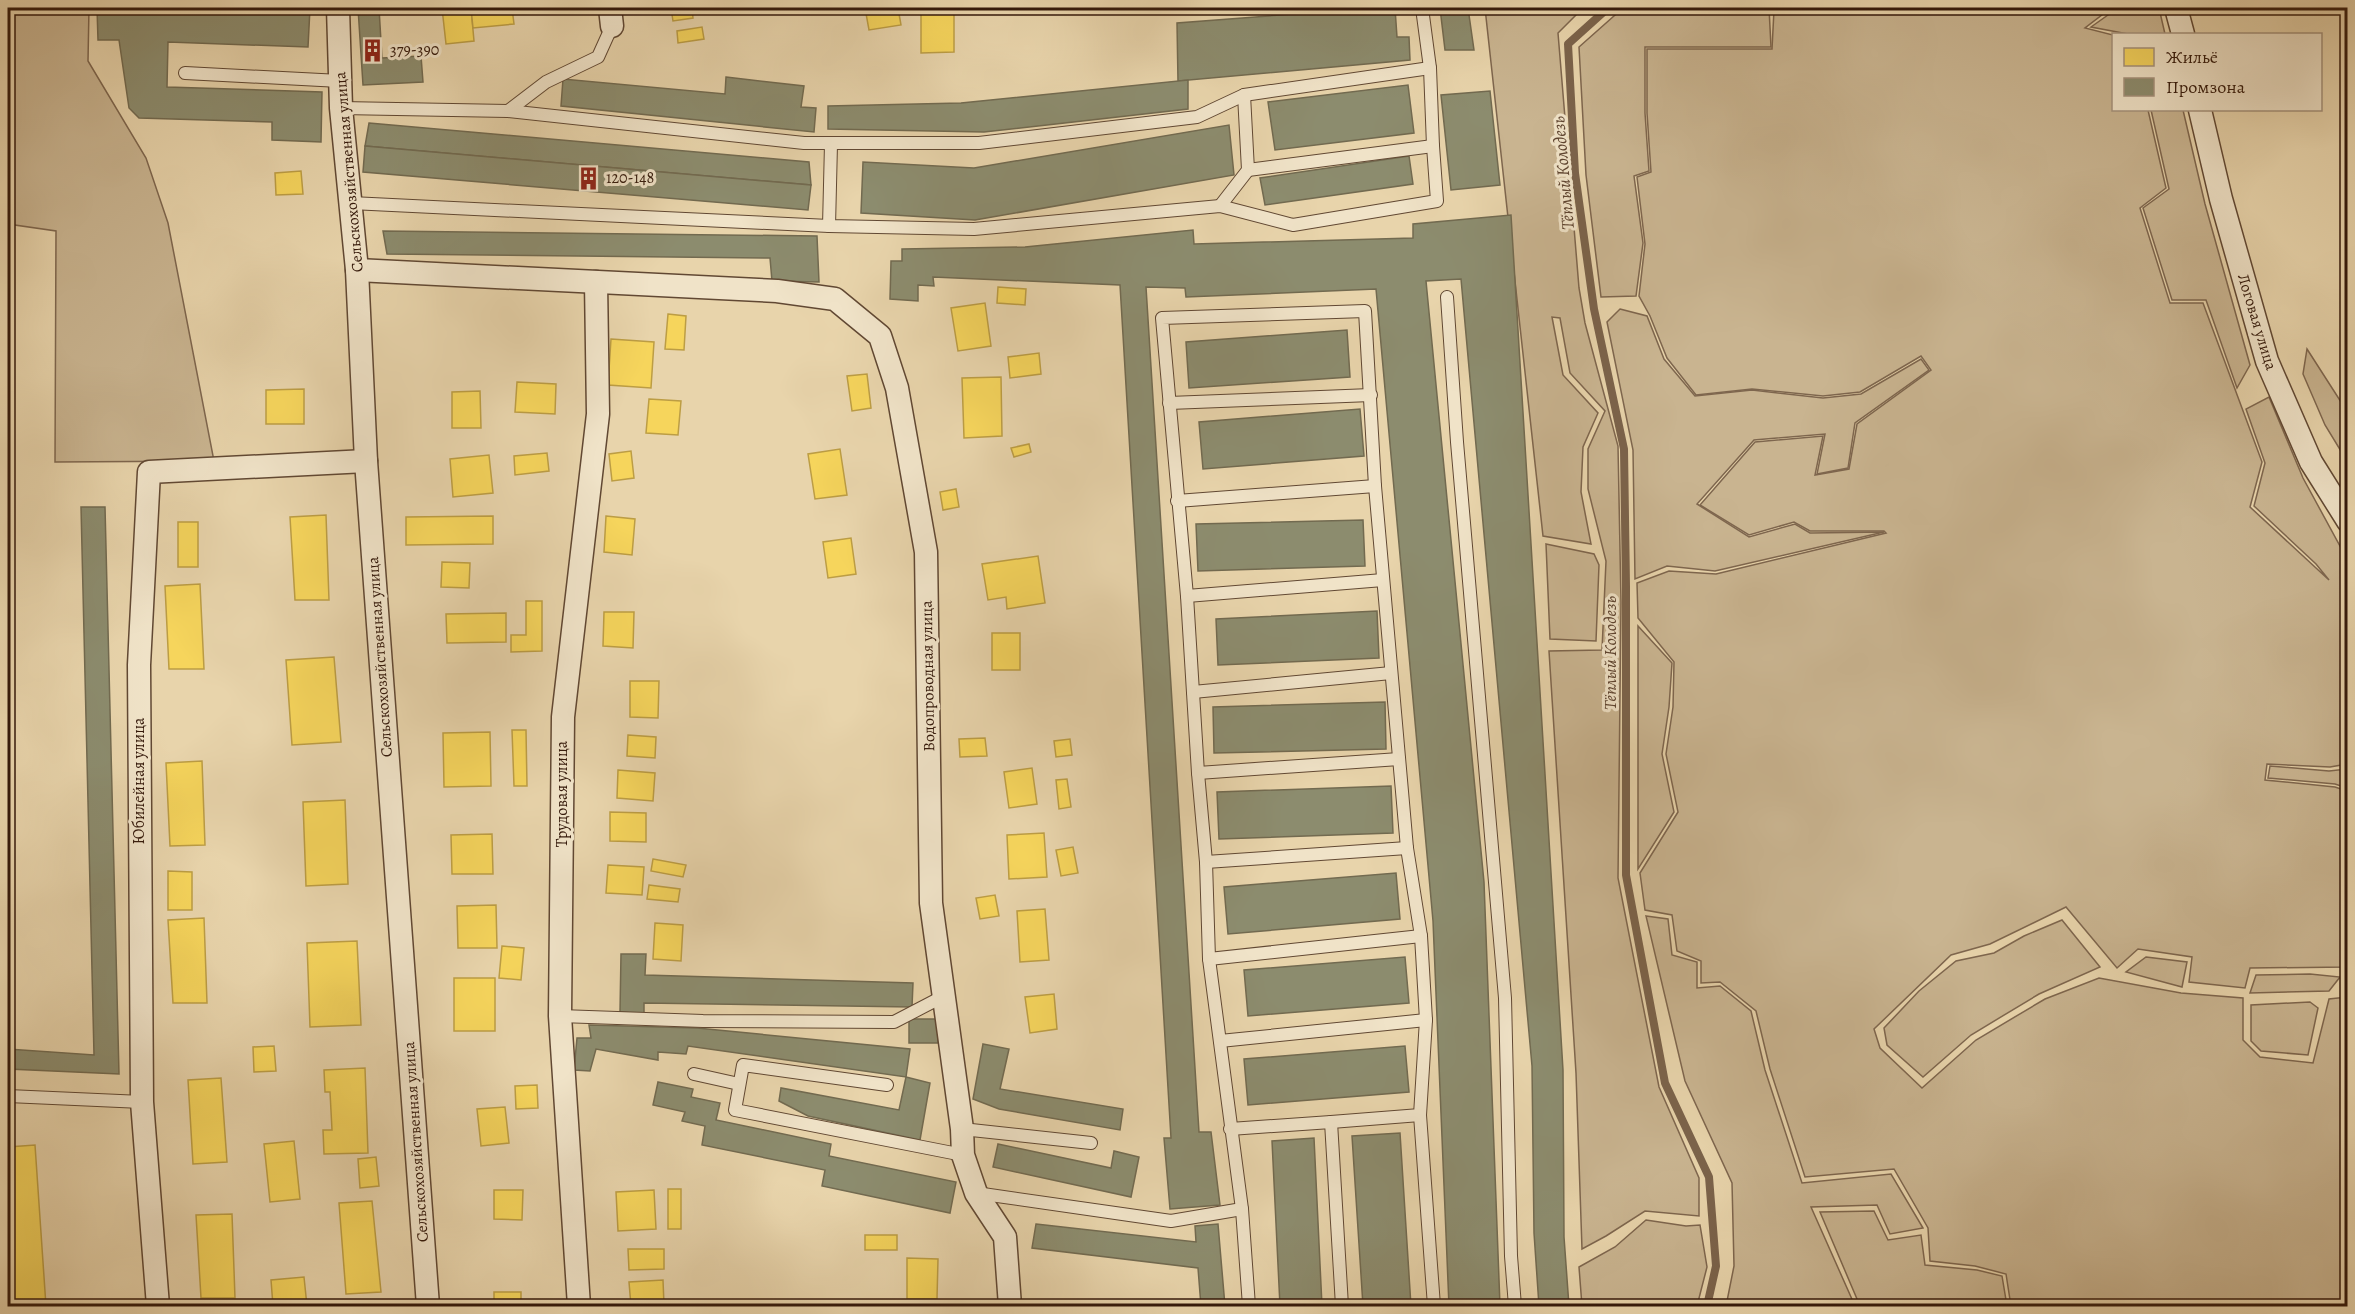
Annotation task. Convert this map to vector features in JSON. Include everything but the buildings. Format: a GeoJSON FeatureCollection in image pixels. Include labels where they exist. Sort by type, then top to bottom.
{"type":"FeatureCollection","features":[{"type":"Feature","properties":{"kind":"street","name":"Сельскохозяйственная улица"},"geometry":{"type":"LineString","coordinates":[[338,8],[341,108],[357,270],[366,461],[428,1306]]}},
{"type":"Feature","properties":{"kind":"street"},"geometry":{"type":"LineString","coordinates":[[2176,8],[2183,33]]}},
{"type":"Feature","properties":{"kind":"street","name":"Логовая улица"},"geometry":{"type":"LineString","coordinates":[[2200,111],[2221,199],[2267,361],[2311,462],[2348,521]]}},
{"type":"Feature","properties":{"kind":"street","name":"Водопроводная улица"},"geometry":{"type":"LineString","coordinates":[[357,270],[777,291],[835,299],[880,336],[897,388],[926,552],[931,903],[962,1129],[963,1155],[976,1193],[1005,1237],[1010,1306]]}},
{"type":"Feature","properties":{"kind":"street","name":"Трудовая улица"},"geometry":{"type":"LineString","coordinates":[[579,1306],[560,1016],[562,717],[598,414],[596,282]]}},
{"type":"Feature","properties":{"kind":"street","name":"Юбилейная улица"},"geometry":{"type":"LineString","coordinates":[[158,1306],[142,1102],[139,666],[149,472],[366,461]]}},
{"type":"Feature","properties":{"kind":"lane"},"geometry":{"type":"LineString","coordinates":[[351,203],[829,226],[974,229],[1220,206],[1293,225],[1437,201],[1432,146],[1431,69],[1422,8]]}},
{"type":"Feature","properties":{"kind":"lane"},"geometry":{"type":"LineString","coordinates":[[508,111],[546,82],[598,57],[611,17]]}},
{"type":"Feature","properties":{"kind":"lane"},"geometry":{"type":"LineString","coordinates":[[341,108],[508,111],[804,143],[979,143],[1197,117],[1244,95],[1431,69]]}},
{"type":"Feature","properties":{"kind":"lane"},"geometry":{"type":"LineString","coordinates":[[185,73],[340,81]]}},
{"type":"Feature","properties":{"kind":"lane"},"geometry":{"type":"LineString","coordinates":[[1220,206],[1248,170],[1244,95]]}},
{"type":"Feature","properties":{"kind":"lane"},"geometry":{"type":"LineString","coordinates":[[829,226],[831,144]]}},
{"type":"Feature","properties":{"kind":"lane"},"geometry":{"type":"LineString","coordinates":[[1248,170],[1432,146]]}},
{"type":"Feature","properties":{"kind":"lane"},"geometry":{"type":"LineString","coordinates":[[1448,297],[1457,442],[1505,998],[1511,1256],[1515,1306]]}},
{"type":"Feature","properties":{"kind":"lane"},"geometry":{"type":"LineString","coordinates":[[1249,1306],[1242,1209],[1209,959],[1206,862],[1187,596],[1162,318],[1365,311],[1375,486],[1391,673],[1407,848],[1421,936],[1426,1020],[1419,1115],[1434,1306]]}},
{"type":"Feature","properties":{"kind":"lane"},"geometry":{"type":"LineString","coordinates":[[1169,403],[1371,395]]}},
{"type":"Feature","properties":{"kind":"lane"},"geometry":{"type":"LineString","coordinates":[[1177,501],[1375,486]]}},
{"type":"Feature","properties":{"kind":"lane"},"geometry":{"type":"LineString","coordinates":[[1187,596],[1383,580]]}},
{"type":"Feature","properties":{"kind":"lane"},"geometry":{"type":"LineString","coordinates":[[1193,692],[1391,673]]}},
{"type":"Feature","properties":{"kind":"lane"},"geometry":{"type":"LineString","coordinates":[[1198,772],[1399,759]]}},
{"type":"Feature","properties":{"kind":"lane"},"geometry":{"type":"LineString","coordinates":[[1206,862],[1407,848]]}},
{"type":"Feature","properties":{"kind":"lane"},"geometry":{"type":"LineString","coordinates":[[1209,959],[1421,936]]}},
{"type":"Feature","properties":{"kind":"lane"},"geometry":{"type":"LineString","coordinates":[[560,1016],[704,1021],[894,1022],[944,996]]}},
{"type":"Feature","properties":{"kind":"lane"},"geometry":{"type":"LineString","coordinates":[[1220,1041],[1426,1020]]}},
{"type":"Feature","properties":{"kind":"lane"},"geometry":{"type":"LineString","coordinates":[[887,1085],[743,1065],[735,1110],[963,1155]]}},
{"type":"Feature","properties":{"kind":"lane"},"geometry":{"type":"LineString","coordinates":[[694,1074],[739,1084]]}},
{"type":"Feature","properties":{"kind":"lane"},"geometry":{"type":"LineString","coordinates":[[8,1096],[142,1102]]}},
{"type":"Feature","properties":{"kind":"lane"},"geometry":{"type":"LineString","coordinates":[[1230,1129],[1419,1115]]}},
{"type":"Feature","properties":{"kind":"lane"},"geometry":{"type":"LineString","coordinates":[[1331,1122],[1342,1306]]}},
{"type":"Feature","properties":{"kind":"lane"},"geometry":{"type":"LineString","coordinates":[[962,1129],[1091,1143]]}},
{"type":"Feature","properties":{"kind":"lane"},"geometry":{"type":"LineString","coordinates":[[976,1193],[1172,1221],[1242,1209]]}},
{"type":"Feature","properties":{"kind":"shaded area"},"geometry":{"type":"Polygon","coordinates":[[[8,8],[89,8],[88,61],[146,158],[168,223],[214,461],[55,462],[56,231],[8,224],[8,8]]]}},
{"type":"Feature","properties":{"kind":"shaded area"},"geometry":{"type":"Polygon","coordinates":[[[1485,8],[1583,8],[1558,33],[1579,288],[1585,323],[1618,446],[1621,602],[1618,878],[1659,1087],[1699,1178],[1699,1216],[1645,1211],[1582,1249],[1576,1073],[1549,651],[1602,650],[1606,561],[1588,489],[1588,449],[1605,411],[1570,373],[1560,318],[1552,317],[1563,375],[1598,413],[1583,447],[1581,492],[1591,544],[1543,536],[1485,8]]]}},
{"type":"Feature","properties":{"kind":"shaded area"},"geometry":{"type":"Polygon","coordinates":[[[1623,8],[1769,8],[1771,47],[1645,47],[1645,113],[1649,171],[1634,176],[1643,243],[1636,296],[1601,297],[1586,175],[1579,47],[1623,8]]]}},
{"type":"Feature","properties":{"kind":"shaded area"},"geometry":{"type":"Polygon","coordinates":[[[1772,8],[2111,8],[2085,28],[2112,35],[2112,111],[2148,111],[2166,188],[2140,208],[2170,303],[2203,303],[2262,462],[2250,507],[2329,580],[2316,564],[2254,506],[2265,463],[2246,409],[2269,397],[2303,478],[2347,559],[2347,764],[2330,767],[2267,764],[2265,780],[2335,787],[2347,791],[2347,967],[2250,968],[2245,988],[2189,982],[2192,957],[2138,949],[2117,968],[2066,907],[1990,944],[1951,955],[1874,1029],[1880,1048],[1922,1088],[1976,1040],[2045,999],[2099,978],[2181,993],[2243,998],[2243,1040],[2260,1057],[2313,1063],[2329,999],[2347,997],[2347,1306],[2011,1306],[2006,1274],[1975,1266],[1930,1261],[1928,1228],[1894,1169],[1805,1177],[1770,1069],[1756,1011],[1720,982],[1701,983],[1701,961],[1677,951],[1672,915],[1645,910],[1640,873],[1678,812],[1666,754],[1673,707],[1674,662],[1638,618],[1637,583],[1669,571],[1716,574],[1886,533],[1884,531],[1810,531],[1794,522],[1749,535],[1700,505],[1755,442],[1823,436],[1815,475],[1849,469],[1857,424],[1931,370],[1921,356],[1860,392],[1823,396],[1752,389],[1696,395],[1667,358],[1639,296],[1645,244],[1637,177],[1651,172],[1647,113],[1647,49],[1772,49],[1774,10],[1772,8]]]}},
{"type":"Feature","properties":{"kind":"shaded area"},"geometry":{"type":"Polygon","coordinates":[[[2118,8],[2159,8],[2165,33],[2123,33],[2091,27],[2118,8]]]}},
{"type":"Feature","properties":{"kind":"shaded area"},"geometry":{"type":"Polygon","coordinates":[[[2151,111],[2183,111],[2205,204],[2250,365],[2237,388],[2206,300],[2172,300],[2143,208],[2169,189],[2151,111]]]}},
{"type":"Feature","properties":{"kind":"shaded area"},"geometry":{"type":"Polygon","coordinates":[[[1620,309],[1647,316],[1664,359],[1695,396],[1752,390],[1823,398],[1861,394],[1921,359],[1929,370],[1855,423],[1848,468],[1817,474],[1825,434],[1754,440],[1697,504],[1749,537],[1795,524],[1810,533],[1884,532],[1715,571],[1667,566],[1635,579],[1633,450],[1607,322],[1620,309]]]}},
{"type":"Feature","properties":{"kind":"shaded area"},"geometry":{"type":"Polygon","coordinates":[[[2307,349],[2347,408],[2347,461],[2325,425],[2303,374],[2307,349]]]}},
{"type":"Feature","properties":{"kind":"shaded area"},"geometry":{"type":"Polygon","coordinates":[[[1546,544],[1594,554],[1599,565],[1596,641],[1550,639],[1546,544]]]}},
{"type":"Feature","properties":{"kind":"shaded area"},"geometry":{"type":"Polygon","coordinates":[[[1638,626],[1672,663],[1669,707],[1662,754],[1674,812],[1638,869],[1638,626]]]}},
{"type":"Feature","properties":{"kind":"shaded area"},"geometry":{"type":"Polygon","coordinates":[[[2270,766],[2329,771],[2347,769],[2347,788],[2335,784],[2268,778],[2270,766]]]}},
{"type":"Feature","properties":{"kind":"shaded area"},"geometry":{"type":"Polygon","coordinates":[[[1646,916],[1668,919],[1672,955],[1697,962],[1697,988],[1720,986],[1751,1011],[1765,1070],[1802,1183],[1891,1174],[1923,1228],[1890,1234],[1877,1205],[1811,1207],[1855,1306],[1726,1306],[1734,1266],[1732,1183],[1685,1081],[1646,916]]]}},
{"type":"Feature","properties":{"kind":"shaded area"},"geometry":{"type":"Polygon","coordinates":[[[2062,920],[2100,967],[2039,994],[1971,1035],[1923,1077],[1887,1045],[1884,1028],[1919,991],[1956,961],[1994,953],[2024,936],[2062,920]]]}},
{"type":"Feature","properties":{"kind":"shaded area"},"geometry":{"type":"Polygon","coordinates":[[[2146,957],[2187,962],[2182,987],[2126,972],[2146,957]]]}},
{"type":"Feature","properties":{"kind":"shaded area"},"geometry":{"type":"Polygon","coordinates":[[[2310,974],[2340,977],[2329,991],[2250,993],[2256,975],[2310,974]]]}},
{"type":"Feature","properties":{"kind":"shaded area"},"geometry":{"type":"Polygon","coordinates":[[[2310,1002],[2318,1008],[2308,1055],[2261,1051],[2251,1041],[2251,1005],[2310,1002]]]}},
{"type":"Feature","properties":{"kind":"shaded area"},"geometry":{"type":"Polygon","coordinates":[[[1874,1211],[1888,1240],[1921,1235],[1925,1265],[1977,1270],[2002,1276],[2007,1306],[1860,1306],[1820,1212],[1874,1211]]]}},
{"type":"Feature","properties":{"kind":"shaded area"},"geometry":{"type":"Polygon","coordinates":[[[1646,1220],[1686,1226],[1700,1225],[1707,1267],[1697,1306],[1582,1306],[1579,1267],[1615,1247],[1646,1220]]]}},
{"type":"Feature","properties":{"kind":"waterway","name":"Тёплый Колодезь"},"geometry":{"type":"LineString","coordinates":[[1608,8],[1568,44],[1575,173],[1594,309],[1624,449],[1626,875],[1665,1083],[1709,1177],[1716,1266],[1707,1306]]}},
{"type":"Feature","properties":{"kind":"place","name":"379-390"},"geometry":{"type":"Point","coordinates":[372,50]}},
{"type":"Feature","properties":{"kind":"place","name":"120-148"},"geometry":{"type":"Point","coordinates":[588,178]}}]}
